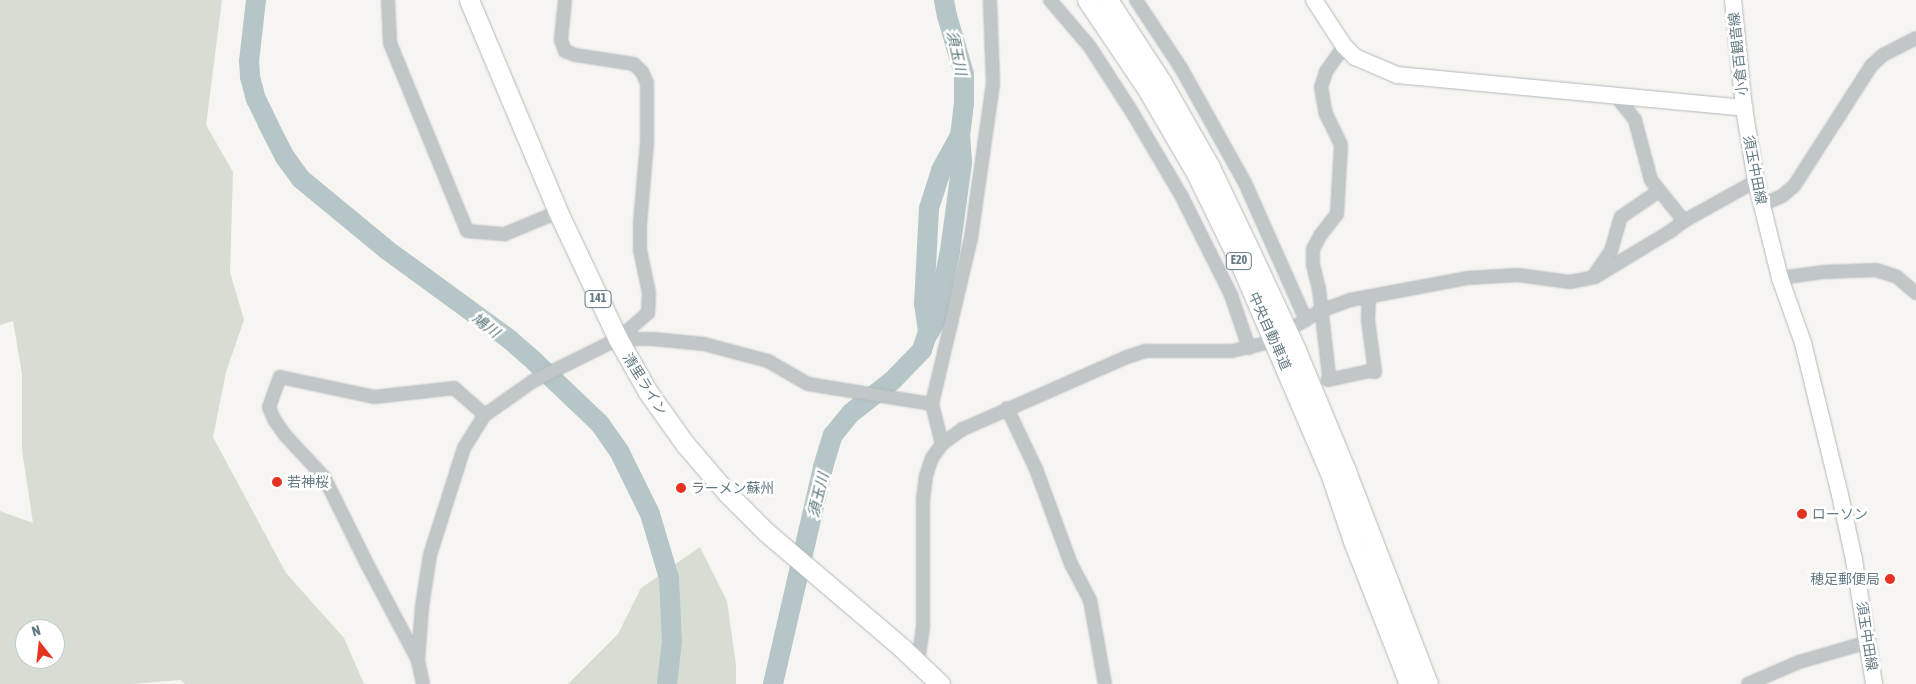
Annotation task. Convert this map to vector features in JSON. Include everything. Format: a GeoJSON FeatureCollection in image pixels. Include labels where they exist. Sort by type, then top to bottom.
{"type":"FeatureCollection","features":[{"type":"Feature","properties":{"kind":"highway","name":"清里ライン"},"geometry":{"type":"LineString","coordinates":[[468,0],[558,212],[618,339],[648,392],[684,444],[727,492],[794,556],[901,647],[940,684]]}},
{"type":"Feature","properties":{"kind":"highway","name":"中央自動車道"},"geometry":{"type":"LineString","coordinates":[[1087,0],[1147,89],[1197,176],[1239,261],[1330,474],[1352,541],[1409,684]]}},
{"type":"Feature","properties":{"kind":"highway","name":"中央自動車道"},"geometry":{"type":"LineString","coordinates":[[1108,0],[1161,81],[1210,167],[1296,350],[1370,533],[1428,684]]}},
{"type":"Feature","properties":{"kind":"main road"},"geometry":{"type":"LineString","coordinates":[[1314,0],[1344,46],[1355,57],[1397,75],[1744,108]]}},
{"type":"Feature","properties":{"kind":"main road","name":"小倉百観音線"},"geometry":{"type":"LineString","coordinates":[[1733,0],[1744,108]]}},
{"type":"Feature","properties":{"kind":"main road","name":"須玉中田線"},"geometry":{"type":"LineString","coordinates":[[1744,108],[1761,205],[1780,278],[1803,344],[1838,486],[1877,682]]}},
{"type":"Feature","properties":{"kind":"street"},"geometry":{"type":"LineString","coordinates":[[388,0],[390,43],[467,231],[505,234],[558,212]]}},
{"type":"Feature","properties":{"kind":"street"},"geometry":{"type":"LineString","coordinates":[[423,684],[418,660],[422,607],[430,555],[464,448],[485,415],[533,381],[570,361],[618,339],[648,313],[649,293],[640,250],[640,224],[648,142],[647,83],[642,72],[634,64],[574,56],[565,51],[561,40],[566,0]]}},
{"type":"Feature","properties":{"kind":"street"},"geometry":{"type":"LineString","coordinates":[[942,444],[932,404],[971,238],[993,83],[990,0]]}},
{"type":"Feature","properties":{"kind":"street"},"geometry":{"type":"LineString","coordinates":[[1050,0],[1090,47],[1132,112],[1182,197],[1231,295],[1249,348]]}},
{"type":"Feature","properties":{"kind":"street"},"geometry":{"type":"LineString","coordinates":[[1136,0],[1180,68],[1245,183],[1303,322],[1320,311],[1350,300],[1467,278],[1518,276],[1570,282],[1592,278],[1671,232],[1684,221],[1756,182]]}},
{"type":"Feature","properties":{"kind":"street"},"geometry":{"type":"LineString","coordinates":[[1761,205],[1782,196],[1799,180],[1871,66],[1883,55],[1916,38]]}},
{"type":"Feature","properties":{"kind":"street"},"geometry":{"type":"LineString","coordinates":[[1344,46],[1326,72],[1321,87],[1326,114],[1340,146],[1337,214],[1320,236],[1313,249],[1313,265],[1319,288],[1328,380],[1370,371],[1375,372],[1368,320],[1369,297]]}},
{"type":"Feature","properties":{"kind":"street"},"geometry":{"type":"LineString","coordinates":[[1615,95],[1635,120],[1651,180],[1684,221]]}},
{"type":"Feature","properties":{"kind":"street"},"geometry":{"type":"LineString","coordinates":[[1592,278],[1610,251],[1621,217],[1659,191]]}},
{"type":"Feature","properties":{"kind":"street"},"geometry":{"type":"LineString","coordinates":[[1780,278],[1823,272],[1876,270],[1897,277],[1916,293]]}},
{"type":"Feature","properties":{"kind":"street"},"geometry":{"type":"LineString","coordinates":[[618,339],[653,339],[704,344],[768,361],[808,384],[932,404]]}},
{"type":"Feature","properties":{"kind":"street"},"geometry":{"type":"LineString","coordinates":[[918,662],[923,625],[923,500],[926,476],[932,458],[942,444],[963,429],[1007,408],[1126,357],[1146,351],[1221,352],[1262,344]]}},
{"type":"Feature","properties":{"kind":"street"},"geometry":{"type":"LineString","coordinates":[[418,660],[369,568],[324,477],[285,435],[274,419],[269,407],[280,377],[374,397],[454,388],[485,415]]}},
{"type":"Feature","properties":{"kind":"street"},"geometry":{"type":"LineString","coordinates":[[1007,408],[1036,469],[1071,564],[1090,600],[1106,684]]}},
{"type":"Feature","properties":{"kind":"street"},"geometry":{"type":"LineString","coordinates":[[1748,684],[1799,662],[1868,642]]}},
{"type":"Feature","properties":{"kind":"shaded area"},"geometry":{"type":"Polygon","coordinates":[[[0,0],[222,0],[206,125],[233,172],[230,272],[244,320],[226,372],[213,437],[286,573],[344,638],[364,684],[185,684],[180,680],[132,684],[0,684],[0,511],[33,523],[22,450],[22,374],[13,321],[0,325],[0,0]]]}},
{"type":"Feature","properties":{"kind":"shaded area"},"geometry":{"type":"Polygon","coordinates":[[[700,547],[727,601],[736,665],[736,684],[568,684],[618,634],[641,588],[700,547]]]}},
{"type":"Feature","properties":{"kind":"waterway","name":"鳩川"},"geometry":{"type":"LineString","coordinates":[[256,0],[249,61],[250,77],[256,99],[268,124],[285,157],[301,179],[387,250],[509,339],[600,424],[620,453],[650,514],[669,578],[672,641],[667,684]]}},
{"type":"Feature","properties":{"kind":"waterway","name":"須玉川"},"geometry":{"type":"LineString","coordinates":[[773,684],[823,467],[833,435],[851,413],[892,381],[922,350],[928,331],[924,304],[929,208],[941,170],[960,136],[964,101],[964,74],[944,0]]}},
{"type":"Feature","properties":{"kind":"waterway","name":"須玉川"},"geometry":{"type":"LineString","coordinates":[[929,333],[936,319],[950,251],[962,162],[960,136]]}},
{"type":"Feature","properties":{"kind":"place","name":"若神桜"},"geometry":{"type":"Point","coordinates":[277,482]}},
{"type":"Feature","properties":{"kind":"place","name":"ラーメン蘇州"},"geometry":{"type":"Point","coordinates":[681,488]}},
{"type":"Feature","properties":{"kind":"place","name":"ローソン"},"geometry":{"type":"Point","coordinates":[1802,514]}},
{"type":"Feature","properties":{"kind":"place","name":"穂足郵便局"},"geometry":{"type":"Point","coordinates":[1890,579]}}]}
